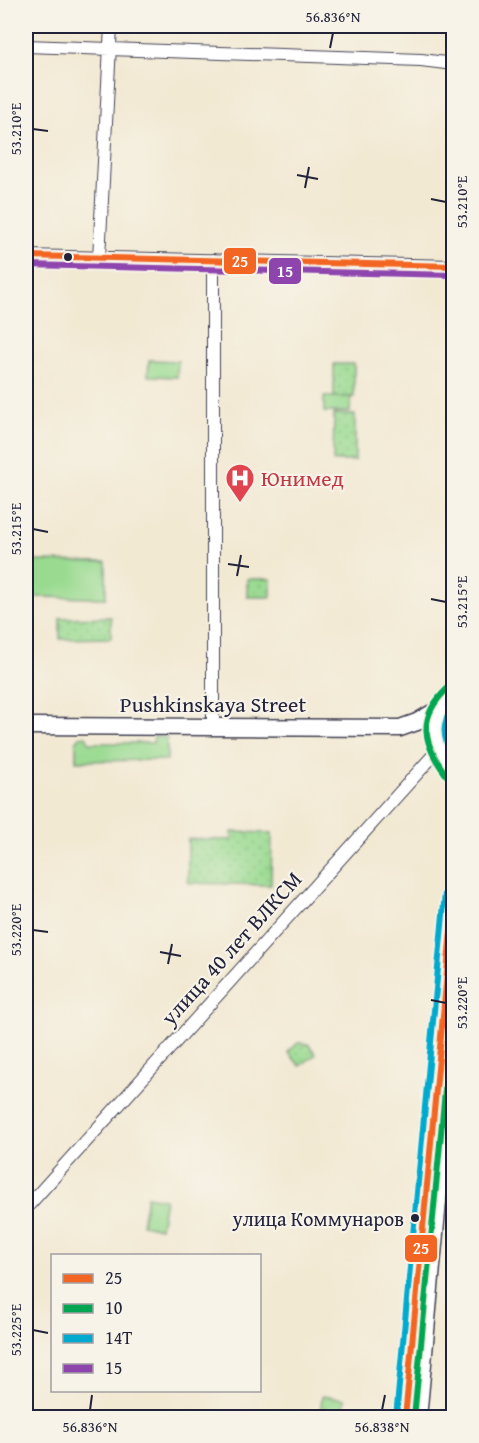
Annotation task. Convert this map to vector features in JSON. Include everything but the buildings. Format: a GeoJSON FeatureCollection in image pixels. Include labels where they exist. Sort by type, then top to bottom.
{"type":"FeatureCollection","features":[{"type":"Feature","properties":{"kind":"main road"},"geometry":{"type":"LineString","coordinates":[[452,767],[439,749],[435,728],[442,707],[453,694]]}},
{"type":"Feature","properties":{"kind":"main road","name":"Pushkinskaya Street"},"geometry":{"type":"LineString","coordinates":[[26,726],[400,728],[417,722],[442,707]]}},
{"type":"Feature","properties":{"kind":"main road","name":"Pushkinskaya Street"},"geometry":{"type":"LineString","coordinates":[[400,728],[421,736],[439,749]]}},
{"type":"Feature","properties":{"kind":"main road"},"geometry":{"type":"LineString","coordinates":[[405,1418],[439,1183],[453,894]]}},
{"type":"Feature","properties":{"kind":"main road"},"geometry":{"type":"LineString","coordinates":[[418,1418],[453,1027]]}},
{"type":"Feature","properties":{"kind":"street"},"geometry":{"type":"LineString","coordinates":[[99,258],[111,26]]}},
{"type":"Feature","properties":{"kind":"street"},"geometry":{"type":"LineString","coordinates":[[26,46],[421,60],[453,64]]}},
{"type":"Feature","properties":{"kind":"street"},"geometry":{"type":"LineString","coordinates":[[26,256],[453,266]]}},
{"type":"Feature","properties":{"kind":"street"},"geometry":{"type":"LineString","coordinates":[[213,260],[213,727]]}},
{"type":"Feature","properties":{"kind":"street","name":"улица 40 лет ВЛКСМ"},"geometry":{"type":"LineString","coordinates":[[26,1208],[439,749]]}},
{"type":"Feature","properties":{"kind":"green space"},"geometry":{"type":"Polygon","coordinates":[[[149,360],[178,361],[177,377],[148,376],[149,360]]]}},
{"type":"Feature","properties":{"kind":"green space"},"geometry":{"type":"Polygon","coordinates":[[[334,364],[354,364],[354,397],[334,397],[334,364]]]}},
{"type":"Feature","properties":{"kind":"green space"},"geometry":{"type":"Polygon","coordinates":[[[324,397],[351,397],[350,412],[324,412],[324,397]]]}},
{"type":"Feature","properties":{"kind":"green space"},"geometry":{"type":"Polygon","coordinates":[[[334,414],[355,415],[355,461],[333,461],[334,414]]]}},
{"type":"Feature","properties":{"kind":"green space"},"geometry":{"type":"Polygon","coordinates":[[[27,561],[106,562],[106,598],[27,597],[27,561]]]}},
{"type":"Feature","properties":{"kind":"green space"},"geometry":{"type":"Polygon","coordinates":[[[247,579],[271,579],[271,597],[247,597],[247,579]]]}},
{"type":"Feature","properties":{"kind":"green space"},"geometry":{"type":"Polygon","coordinates":[[[111,617],[111,638],[60,639],[60,618],[111,617]]]}},
{"type":"Feature","properties":{"kind":"green space"},"geometry":{"type":"Polygon","coordinates":[[[86,736],[90,743],[153,743],[154,736],[167,738],[167,760],[76,761],[76,742],[80,737],[86,736]]]}},
{"type":"Feature","properties":{"kind":"green space"},"geometry":{"type":"Polygon","coordinates":[[[232,832],[272,833],[271,885],[188,883],[188,839],[232,840],[232,832]]]}},
{"type":"Feature","properties":{"kind":"green space"},"geometry":{"type":"Polygon","coordinates":[[[298,1043],[308,1044],[316,1054],[300,1066],[288,1052],[298,1043]]]}},
{"type":"Feature","properties":{"kind":"green space"},"geometry":{"type":"Polygon","coordinates":[[[147,1196],[165,1199],[160,1228],[142,1224],[147,1196]]]}},
{"type":"Feature","properties":{"kind":"green space"},"geometry":{"type":"Polygon","coordinates":[[[322,1396],[344,1399],[343,1417],[320,1417],[322,1396]]]}},
{"type":"Feature","properties":{"kind":"transit line","name":"25"},"geometry":{"type":"LineString","coordinates":[[26,256],[454,266]]}},
{"type":"Feature","properties":{"kind":"transit line","name":"15"},"geometry":{"type":"LineString","coordinates":[[26,265],[454,275]]}},
{"type":"Feature","properties":{"kind":"transit line","name":"10"},"geometry":{"type":"LineString","coordinates":[[447,776],[433,753],[426,731],[431,710],[448,688]]}},
{"type":"Feature","properties":{"kind":"transit line","name":"14Т"},"geometry":{"type":"LineString","coordinates":[[454,707],[445,725],[445,737],[454,755]]}},
{"type":"Feature","properties":{"kind":"transit line","name":"14Т"},"geometry":{"type":"LineString","coordinates":[[396,1417],[445,893]]}},
{"type":"Feature","properties":{"kind":"transit line","name":"25"},"geometry":{"type":"LineString","coordinates":[[405,1418],[454,899]]}},
{"type":"Feature","properties":{"kind":"transit line","name":"10"},"geometry":{"type":"LineString","coordinates":[[414,1418],[454,996]]}},
{"type":"Feature","properties":{"kind":"place","name":"Юнимед"},"geometry":{"type":"Point","coordinates":[240,504]}},
{"type":"Feature","properties":{"kind":"place","name":"улица Коммунаров"},"geometry":{"type":"Point","coordinates":[415,1218]}}]}
